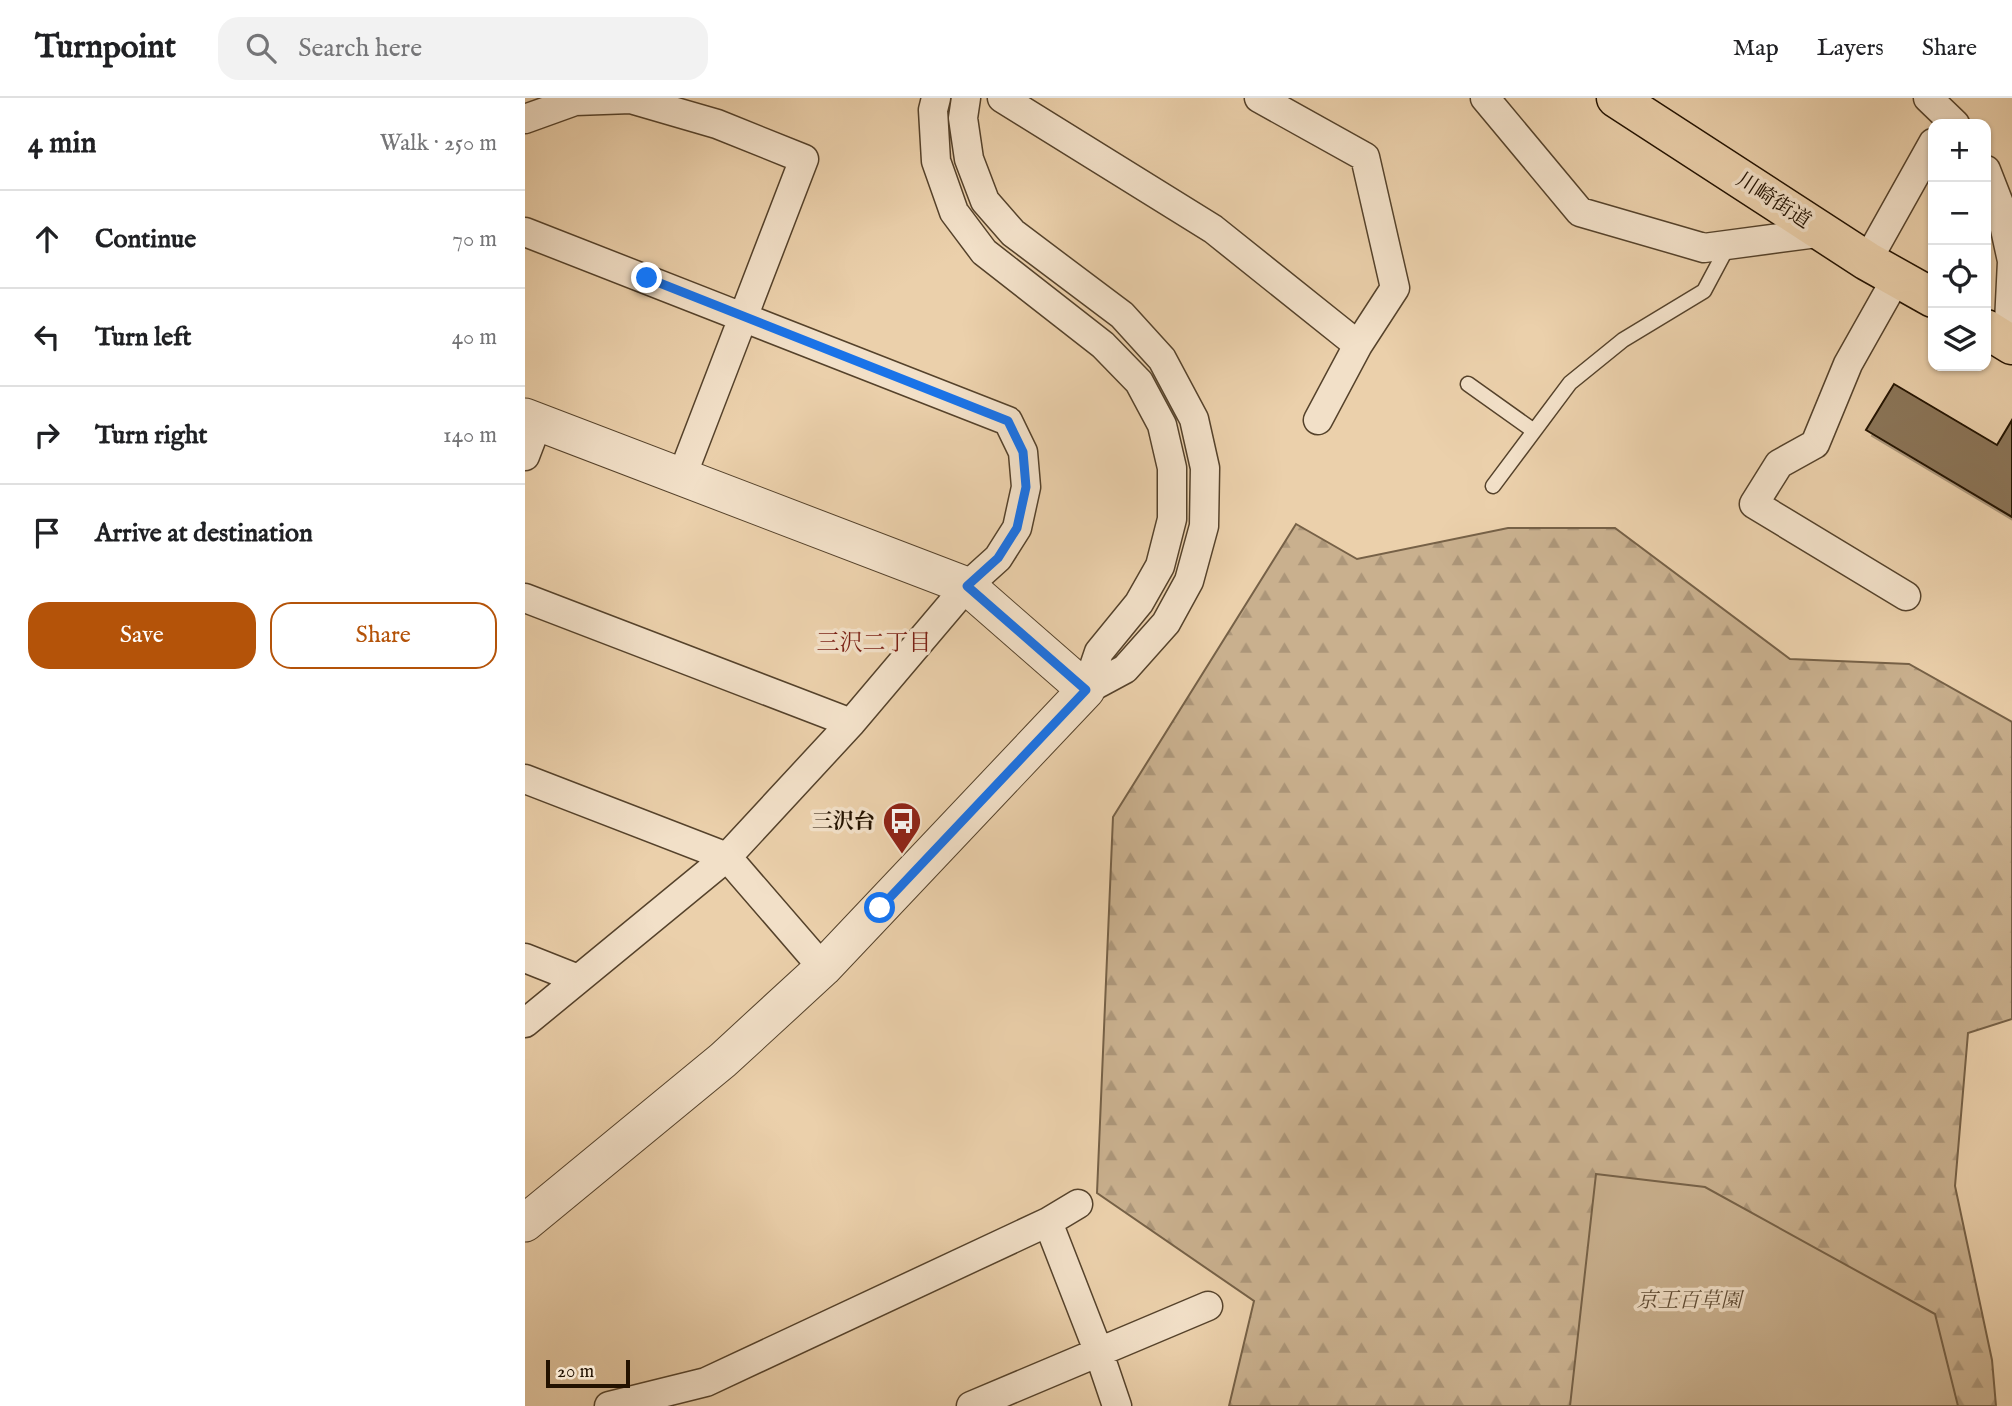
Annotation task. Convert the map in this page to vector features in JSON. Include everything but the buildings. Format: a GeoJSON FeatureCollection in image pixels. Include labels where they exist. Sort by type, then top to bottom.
{"type":"FeatureCollection","features":[{"type":"Feature","properties":{"kind":"main road","name":"川崎街道"},"geometry":{"type":"LineString","coordinates":[[1616,98],[1882,269],[1928,295]]}},
{"type":"Feature","properties":{"kind":"street"},"geometry":{"type":"LineString","coordinates":[[936,98],[933,110],[936,160],[954,212],[984,252],[1103,345],[1121,363],[1139,382],[1162,425],[1172,468],[1172,519],[1160,566],[1139,603],[1099,652],[1086,690]]}},
{"type":"Feature","properties":{"kind":"street"},"geometry":{"type":"LineString","coordinates":[[525,1223],[723,1060],[823,968],[1086,690],[1125,669],[1166,623],[1189,581],[1204,526],[1205,468],[1194,419],[1162,359],[1122,314],[1013,233],[985,201],[969,159],[963,118],[966,98]]}},
{"type":"Feature","properties":{"kind":"street"},"geometry":{"type":"LineString","coordinates":[[1002,98],[1213,229],[1358,345]]}},
{"type":"Feature","properties":{"kind":"street"},"geometry":{"type":"LineString","coordinates":[[1259,98],[1365,157],[1395,288],[1358,345],[1318,420]]}},
{"type":"Feature","properties":{"kind":"street"},"geometry":{"type":"LineString","coordinates":[[1485,98],[1580,212],[1704,248],[1825,232]]}},
{"type":"Feature","properties":{"kind":"street"},"geometry":{"type":"LineString","coordinates":[[525,119],[575,101],[631,99],[717,124],[804,159],[682,476]]}},
{"type":"Feature","properties":{"kind":"street"},"geometry":{"type":"LineString","coordinates":[[1906,596],[1753,504],[1779,464],[1815,444],[1928,155]]}},
{"type":"Feature","properties":{"kind":"street"},"geometry":{"type":"LineString","coordinates":[[1991,182],[2000,206],[2011,261],[2002,339]]}},
{"type":"Feature","properties":{"kind":"street"},"geometry":{"type":"LineString","coordinates":[[525,232],[1008,421],[1023,452],[1026,487],[1017,528],[998,558],[967,586],[851,723],[727,857],[525,1023]]}},
{"type":"Feature","properties":{"kind":"street"},"geometry":{"type":"LineString","coordinates":[[525,456],[532,419],[967,586],[1086,690]]}},
{"type":"Feature","properties":{"kind":"street"},"geometry":{"type":"LineString","coordinates":[[525,597],[851,723]]}},
{"type":"Feature","properties":{"kind":"street"},"geometry":{"type":"LineString","coordinates":[[525,779],[727,857],[823,968]]}},
{"type":"Feature","properties":{"kind":"street"},"geometry":{"type":"LineString","coordinates":[[525,958],[578,979]]}},
{"type":"Feature","properties":{"kind":"street"},"geometry":{"type":"LineString","coordinates":[[610,1406],[706,1382],[1048,1222],[1078,1204]]}},
{"type":"Feature","properties":{"kind":"street"},"geometry":{"type":"LineString","coordinates":[[1048,1222],[1117,1406]]}},
{"type":"Feature","properties":{"kind":"street"},"geometry":{"type":"LineString","coordinates":[[971,1406],[1208,1306]]}},
{"type":"Feature","properties":{"kind":"lane"},"geometry":{"type":"LineString","coordinates":[[1493,486],[1570,383],[1623,340],[1704,291],[1728,246]]}},
{"type":"Feature","properties":{"kind":"lane"},"geometry":{"type":"LineString","coordinates":[[1468,384],[1534,431]]}},
{"type":"Feature","properties":{"kind":"green space"},"geometry":{"type":"Polygon","coordinates":[[[1296,524],[1357,559],[1508,528],[1615,528],[1790,659],[1909,664],[2012,722],[2012,1019],[1968,1033],[1955,1186],[1992,1360],[1996,1406],[1229,1406],[1254,1301],[1097,1193],[1113,817],[1296,524]]]}},
{"type":"Feature","properties":{"kind":"green space","name":"京王百草園"},"geometry":{"type":"Polygon","coordinates":[[[1596,1174],[1705,1187],[1935,1314],[1958,1406],[1570,1406],[1596,1174]]]}},
{"type":"Feature","properties":{"kind":"place","name":"三沢台"},"geometry":{"type":"Point","coordinates":[902,855]}},
{"type":"Feature","properties":{"kind":"district","name":"三沢二丁目"},"geometry":{"type":"Point","coordinates":[874,642]}},
{"type":"Feature","properties":{"kind":"route"},"geometry":{"type":"LineString","coordinates":[[647,278],[1008,421],[1023,452],[1026,487],[1017,528],[998,558],[967,586],[1086,690],[880,908]]}}]}
